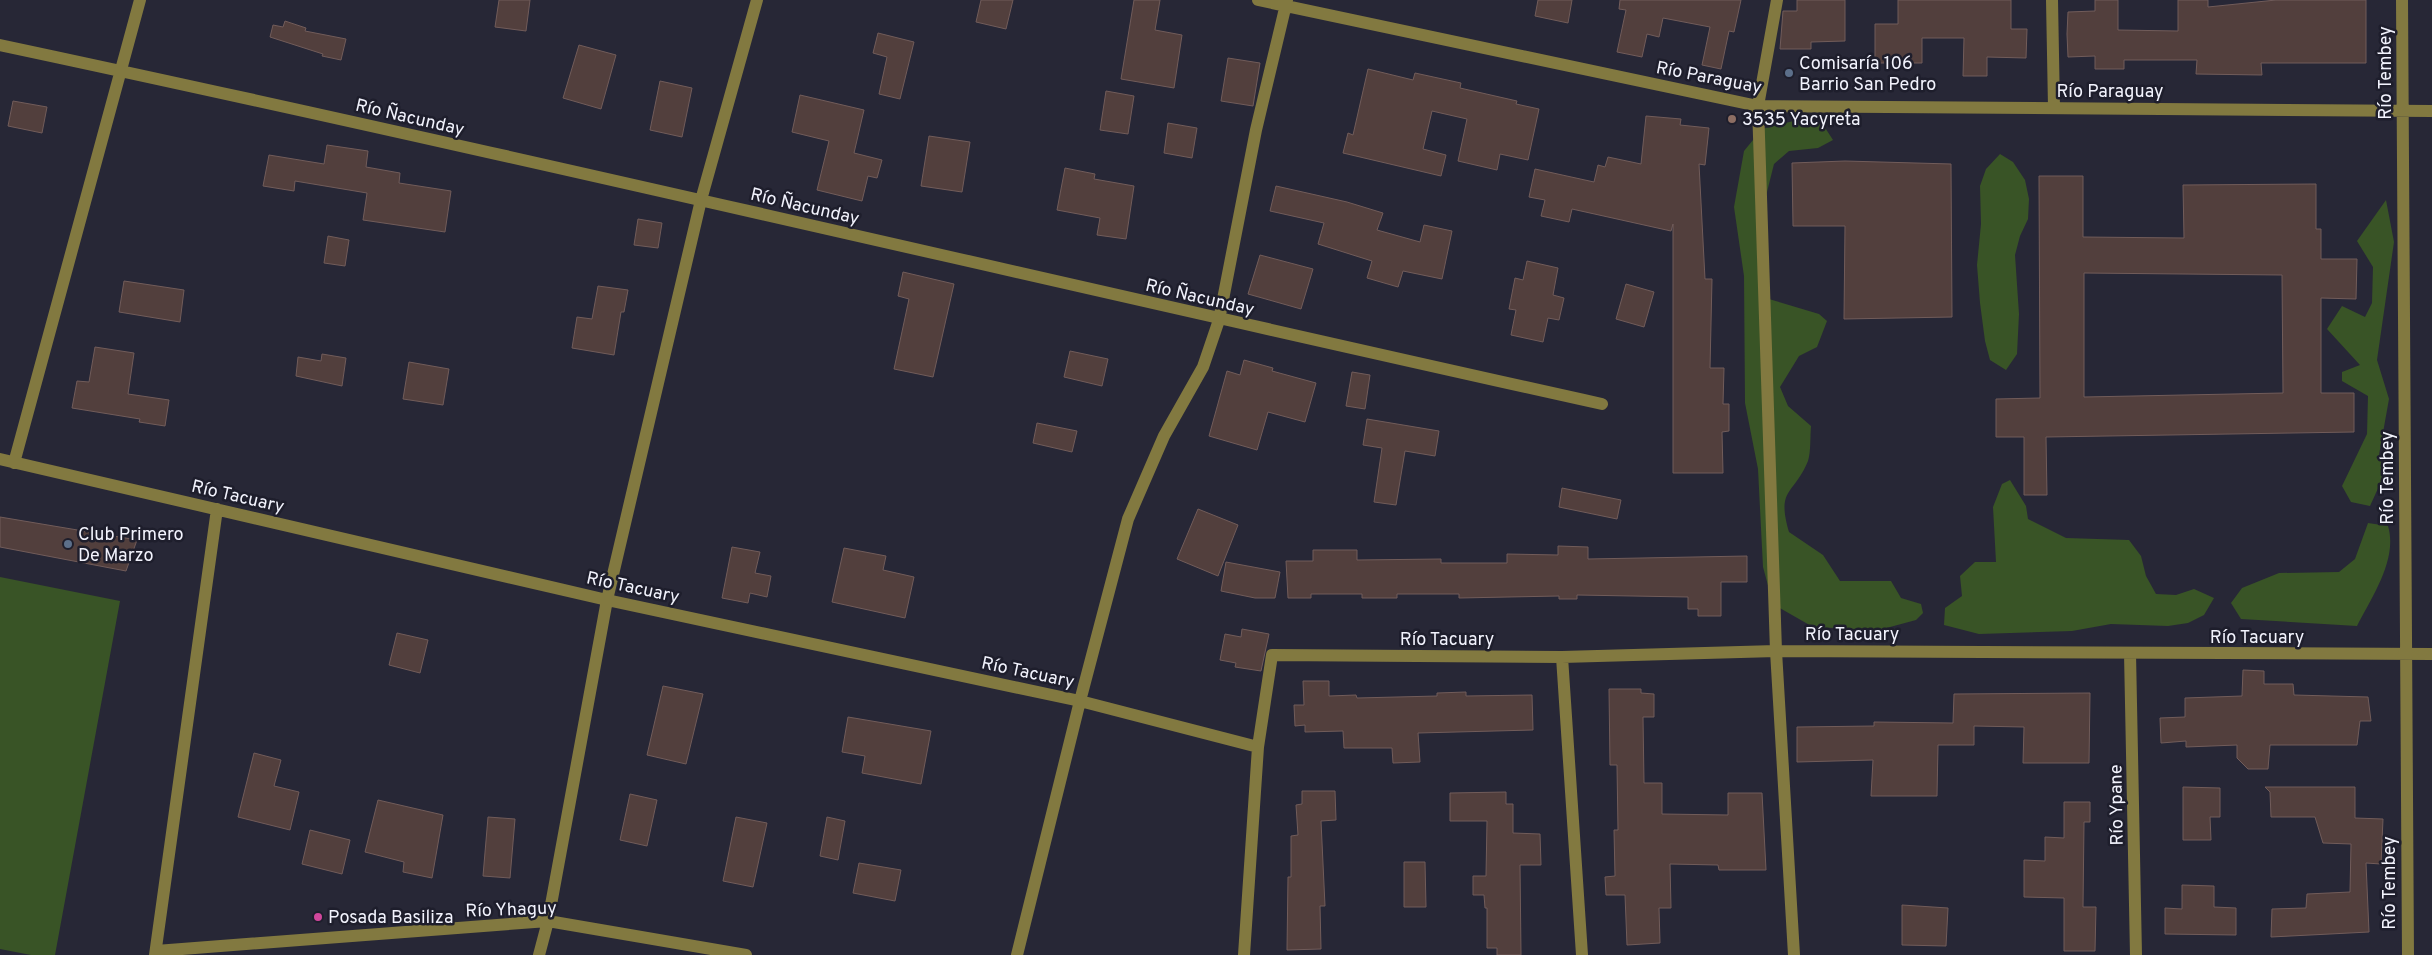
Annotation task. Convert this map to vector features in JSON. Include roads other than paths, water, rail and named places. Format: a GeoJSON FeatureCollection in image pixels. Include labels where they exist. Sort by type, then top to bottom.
{"type":"FeatureCollection","features":[{"type":"Feature","properties":{"kind":"street"},"geometry":{"type":"LineString","coordinates":[[14,462],[140,0]]}},
{"type":"Feature","properties":{"kind":"street"},"geometry":{"type":"LineString","coordinates":[[539,955],[548,921],[607,600],[701,200],[757,0]]}},
{"type":"Feature","properties":{"kind":"street","name":"Río Paraguay"},"geometry":{"type":"LineString","coordinates":[[1258,0],[1286,3],[1758,106],[2432,111]]}},
{"type":"Feature","properties":{"kind":"street"},"geometry":{"type":"LineString","coordinates":[[1778,0],[1758,106],[1776,651],[1794,955]]}},
{"type":"Feature","properties":{"kind":"street"},"geometry":{"type":"LineString","coordinates":[[2052,0],[2054,108]]}},
{"type":"Feature","properties":{"kind":"street","name":"Río Tembey"},"geometry":{"type":"LineString","coordinates":[[2402,0],[2408,955]]}},
{"type":"Feature","properties":{"kind":"street"},"geometry":{"type":"LineString","coordinates":[[1016,955],[1128,519],[1164,436],[1203,367],[1219,320],[1256,130],[1286,3]]}},
{"type":"Feature","properties":{"kind":"street","name":"Río Ñacunday"},"geometry":{"type":"LineString","coordinates":[[0,45],[701,200],[1219,320],[1602,404]]}},
{"type":"Feature","properties":{"kind":"street","name":"Río Tacuary"},"geometry":{"type":"LineString","coordinates":[[0,460],[607,600],[1080,701],[1258,747],[1272,655],[1562,657],[1776,651],[2432,654]]}},
{"type":"Feature","properties":{"kind":"street"},"geometry":{"type":"LineString","coordinates":[[156,953],[217,509]]}},
{"type":"Feature","properties":{"kind":"street","name":"Río Ypane"},"geometry":{"type":"LineString","coordinates":[[2130,654],[2136,955]]}},
{"type":"Feature","properties":{"kind":"street"},"geometry":{"type":"LineString","coordinates":[[1562,657],[1582,955]]}},
{"type":"Feature","properties":{"kind":"street"},"geometry":{"type":"LineString","coordinates":[[1244,955],[1258,747]]}},
{"type":"Feature","properties":{"kind":"street","name":"Río Yhaguy"},"geometry":{"type":"LineString","coordinates":[[156,953],[548,921],[746,955]]}},
{"type":"Feature","properties":{"kind":"place","name":"Comisaría 106 Barrio San Pedro"},"geometry":{"type":"Point","coordinates":[1789,73]}},
{"type":"Feature","properties":{"kind":"place","name":"3535 Yacyreta"},"geometry":{"type":"Point","coordinates":[1732,119]}},
{"type":"Feature","properties":{"kind":"place","name":"Club Primero De Marzo"},"geometry":{"type":"Point","coordinates":[68,544]}},
{"type":"Feature","properties":{"kind":"place","name":"Posada Basiliza"},"geometry":{"type":"Point","coordinates":[318,917]}}]}
